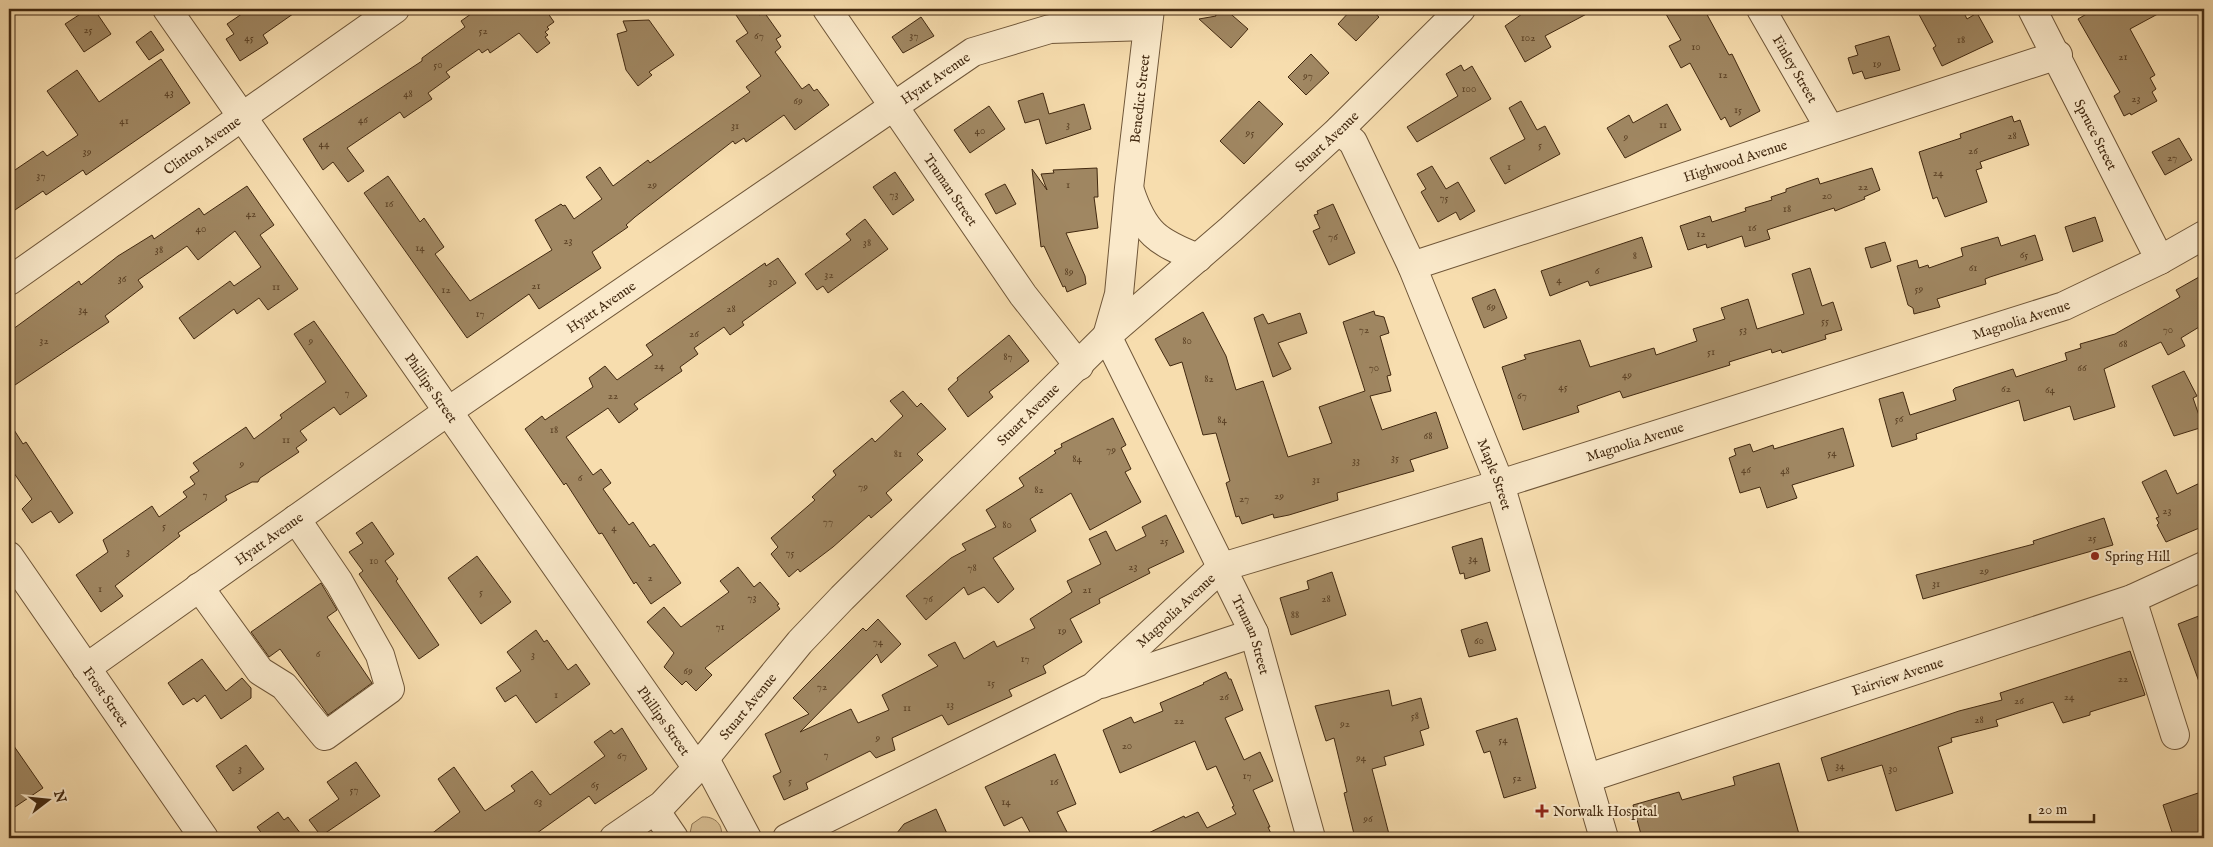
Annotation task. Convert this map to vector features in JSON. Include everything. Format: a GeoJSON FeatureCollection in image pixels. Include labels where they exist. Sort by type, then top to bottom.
{"type":"FeatureCollection","features":[{"type":"Feature","properties":{"kind":"street","name":"Phillips Street"},"geometry":{"type":"LineString","coordinates":[[167,9],[447,412],[701,764],[747,838]]}},
{"type":"Feature","properties":{"kind":"street","name":"Clinton Avenue"},"geometry":{"type":"LineString","coordinates":[[9,281],[241,115],[395,9]]}},
{"type":"Feature","properties":{"kind":"street","name":"Truman Street"},"geometry":{"type":"LineString","coordinates":[[827,9],[1023,295],[1079,366]]}},
{"type":"Feature","properties":{"kind":"street","name":"Stuart Avenue"},"geometry":{"type":"LineString","coordinates":[[614,838],[655,810],[701,764],[806,636],[1107,336],[1198,258],[1339,130],[1461,9]]}},
{"type":"Feature","properties":{"kind":"street","name":"Finley Street"},"geometry":{"type":"LineString","coordinates":[[1761,9],[1830,130]]}},
{"type":"Feature","properties":{"kind":"street","name":"Spruce Street"},"geometry":{"type":"LineString","coordinates":[[2032,9],[2058,56],[2160,260]]}},
{"type":"Feature","properties":{"kind":"street","name":"Hyatt Avenue"},"geometry":{"type":"LineString","coordinates":[[86,668],[447,412],[974,52],[1050,29],[1149,18]]}},
{"type":"Feature","properties":{"kind":"street","name":"Benedict Street"},"geometry":{"type":"LineString","coordinates":[[1107,336],[1119,294],[1129,188],[1149,18]]}},
{"type":"Feature","properties":{"kind":"street","name":"Highwood Avenue"},"geometry":{"type":"LineString","coordinates":[[1412,266],[2058,56]]}},
{"type":"Feature","properties":{"kind":"street","name":"Maple Street"},"geometry":{"type":"LineString","coordinates":[[1339,130],[1353,142],[1412,266],[1500,484],[1588,778],[1604,838]]}},
{"type":"Feature","properties":{"kind":"street","name":"Benedict Street"},"geometry":{"type":"LineString","coordinates":[[1129,188],[1137,211],[1156,236],[1171,248],[1198,258]]}},
{"type":"Feature","properties":{"kind":"street","name":"Magnolia Avenue"},"geometry":{"type":"LineString","coordinates":[[1093,687],[1222,567],[1500,484],[2064,306],[2160,260],[2204,235]]}},
{"type":"Feature","properties":{"kind":"street","name":"Truman Street"},"geometry":{"type":"LineString","coordinates":[[1107,336],[1254,633],[1311,838]]}},
{"type":"Feature","properties":{"kind":"street"},"geometry":{"type":"LineString","coordinates":[[199,588],[260,671],[284,686],[325,736],[390,689],[380,655],[338,582],[296,519]]}},
{"type":"Feature","properties":{"kind":"street","name":"Frost Street"},"geometry":{"type":"LineString","coordinates":[[9,556],[204,838]]}},
{"type":"Feature","properties":{"kind":"street","name":"Fairview Avenue"},"geometry":{"type":"LineString","coordinates":[[1588,778],[2132,599],[2204,566]]}},
{"type":"Feature","properties":{"kind":"street"},"geometry":{"type":"LineString","coordinates":[[2132,599],[2175,735]]}},
{"type":"Feature","properties":{"kind":"street","name":"Magnolia Avenue"},"geometry":{"type":"LineString","coordinates":[[787,838],[1093,687],[1254,633]]}},
{"type":"Feature","properties":{"kind":"street"},"geometry":{"type":"LineString","coordinates":[[655,810],[674,838]]}},
{"type":"Feature","properties":{"kind":"shaded area"},"geometry":{"type":"Polygon","coordinates":[[[702,817],[711,818],[718,822],[722,833],[721,838],[689,838],[692,824],[702,817]]]}},
{"type":"Feature","properties":{"kind":"building"},"geometry":{"type":"Polygon","coordinates":[[[88,9],[94,9],[111,34],[84,52],[65,24],[88,9]]]}},
{"type":"Feature","properties":{"kind":"building"},"geometry":{"type":"Polygon","coordinates":[[[249,9],[300,9],[263,35],[268,43],[240,61],[226,39],[234,34],[227,24],[249,9]]]}},
{"type":"Feature","properties":{"kind":"building"},"geometry":{"type":"Polygon","coordinates":[[[478,9],[545,9],[554,22],[547,27],[549,29],[545,32],[548,35],[545,37],[550,43],[537,53],[519,33],[490,53],[488,49],[482,53],[479,49],[446,72],[450,77],[428,93],[432,99],[404,118],[400,112],[347,148],[364,171],[348,182],[333,162],[323,170],[303,139],[422,61],[422,58],[465,27],[461,21],[478,9]]]}},
{"type":"Feature","properties":{"kind":"building"},"geometry":{"type":"Polygon","coordinates":[[[732,9],[755,9],[759,15],[764,12],[781,36],[776,39],[781,47],[775,52],[802,89],[809,84],[814,91],[817,89],[829,105],[795,130],[784,115],[746,142],[744,138],[735,144],[733,141],[635,217],[626,225],[628,227],[592,252],[601,268],[539,309],[529,294],[467,338],[364,193],[388,176],[420,222],[424,218],[444,247],[435,254],[470,301],[552,250],[535,220],[561,204],[565,205],[574,219],[602,199],[586,177],[600,167],[613,186],[648,160],[650,163],[750,92],[746,87],[761,76],[736,41],[748,33],[732,9]]]}},
{"type":"Feature","properties":{"kind":"building"},"geometry":{"type":"Polygon","coordinates":[[[1214,9],[1225,9],[1248,29],[1231,48],[1199,19],[1216,16],[1214,9]]]}},
{"type":"Feature","properties":{"kind":"building"},"geometry":{"type":"Polygon","coordinates":[[[1352,9],[1370,9],[1379,17],[1356,41],[1338,24],[1352,9]]]}},
{"type":"Feature","properties":{"kind":"building"},"geometry":{"type":"Polygon","coordinates":[[[1529,9],[1596,9],[1545,36],[1551,47],[1525,62],[1505,26],[1529,9]]]}},
{"type":"Feature","properties":{"kind":"building"},"geometry":{"type":"Polygon","coordinates":[[[1663,9],[1704,9],[1729,55],[1732,54],[1760,111],[1730,127],[1725,117],[1721,120],[1690,63],[1681,68],[1669,46],[1681,40],[1663,9]]]}},
{"type":"Feature","properties":{"kind":"building"},"geometry":{"type":"Polygon","coordinates":[[[1916,9],[1962,9],[1967,19],[1977,13],[1993,42],[1942,66],[1933,48],[1936,46],[1916,9]]]}},
{"type":"Feature","properties":{"kind":"building"},"geometry":{"type":"Polygon","coordinates":[[[2095,9],[2167,9],[2130,29],[2155,75],[2150,78],[2156,89],[2152,92],[2157,101],[2131,115],[2130,113],[2124,116],[2114,96],[2120,92],[2078,19],[2095,9]]]}},
{"type":"Feature","properties":{"kind":"building"},"geometry":{"type":"Polygon","coordinates":[[[921,17],[934,36],[903,53],[892,37],[921,17]]]}},
{"type":"Feature","properties":{"kind":"building"},"geometry":{"type":"Polygon","coordinates":[[[649,20],[674,55],[649,72],[652,75],[638,86],[626,70],[617,34],[627,31],[623,21],[649,20]]]}},
{"type":"Feature","properties":{"kind":"building"},"geometry":{"type":"Polygon","coordinates":[[[151,31],[164,50],[149,60],[136,42],[151,31]]]}},
{"type":"Feature","properties":{"kind":"building"},"geometry":{"type":"Polygon","coordinates":[[[1889,36],[1900,70],[1865,79],[1862,71],[1853,74],[1848,58],[1858,55],[1855,46],[1889,36]]]}},
{"type":"Feature","properties":{"kind":"building"},"geometry":{"type":"Polygon","coordinates":[[[1311,54],[1329,73],[1306,95],[1288,77],[1311,54]]]}},
{"type":"Feature","properties":{"kind":"building"},"geometry":{"type":"Polygon","coordinates":[[[161,59],[190,103],[86,175],[83,170],[46,195],[43,191],[9,214],[9,174],[43,151],[47,156],[78,135],[47,91],[77,70],[99,102],[161,59]]]}},
{"type":"Feature","properties":{"kind":"building"},"geometry":{"type":"Polygon","coordinates":[[[1461,65],[1464,71],[1472,66],[1491,99],[1417,142],[1407,127],[1458,96],[1446,74],[1461,65]]]}},
{"type":"Feature","properties":{"kind":"building"},"geometry":{"type":"Polygon","coordinates":[[[1043,93],[1049,114],[1084,104],[1091,129],[1046,144],[1039,119],[1025,123],[1018,101],[1043,93]]]}},
{"type":"Feature","properties":{"kind":"building"},"geometry":{"type":"Polygon","coordinates":[[[1259,101],[1283,124],[1244,164],[1220,141],[1259,101]]]}},
{"type":"Feature","properties":{"kind":"building"},"geometry":{"type":"Polygon","coordinates":[[[1521,101],[1537,130],[1545,126],[1560,154],[1505,184],[1490,158],[1525,139],[1509,108],[1521,101]]]}},
{"type":"Feature","properties":{"kind":"building"},"geometry":{"type":"Polygon","coordinates":[[[1667,104],[1681,130],[1625,158],[1607,128],[1629,115],[1633,123],[1667,104]]]}},
{"type":"Feature","properties":{"kind":"building"},"geometry":{"type":"Polygon","coordinates":[[[989,106],[1005,129],[970,153],[954,130],[989,106]]]}},
{"type":"Feature","properties":{"kind":"building"},"geometry":{"type":"Polygon","coordinates":[[[2012,116],[2014,122],[2020,120],[2029,145],[1980,162],[1982,168],[1976,170],[1987,202],[1945,217],[1937,197],[1933,199],[1919,152],[1961,138],[1960,134],[2012,116]]]}},
{"type":"Feature","properties":{"kind":"building"},"geometry":{"type":"Polygon","coordinates":[[[2179,138],[2192,160],[2165,175],[2152,152],[2179,138]]]}},
{"type":"Feature","properties":{"kind":"building"},"geometry":{"type":"Polygon","coordinates":[[[1432,166],[1446,189],[1458,182],[1475,211],[1460,220],[1456,212],[1438,222],[1421,192],[1426,189],[1417,174],[1432,166]]]}},
{"type":"Feature","properties":{"kind":"building"},"geometry":{"type":"Polygon","coordinates":[[[1097,168],[1098,197],[1094,197],[1098,228],[1066,233],[1085,276],[1086,284],[1067,292],[1044,246],[1041,247],[1032,169],[1047,190],[1041,174],[1054,173],[1053,170],[1097,168]]]}},
{"type":"Feature","properties":{"kind":"building"},"geometry":{"type":"Polygon","coordinates":[[[1872,168],[1880,190],[1864,197],[1865,199],[1835,211],[1834,208],[1767,230],[1770,239],[1745,247],[1742,236],[1707,248],[1706,244],[1688,250],[1680,226],[1710,216],[1712,222],[1746,211],[1745,208],[1772,200],[1771,197],[1786,192],[1786,189],[1818,178],[1820,184],[1872,168]]]}},
{"type":"Feature","properties":{"kind":"building"},"geometry":{"type":"Polygon","coordinates":[[[895,172],[914,200],[893,215],[873,187],[895,172]]]}},
{"type":"Feature","properties":{"kind":"building"},"geometry":{"type":"Polygon","coordinates":[[[1005,184],[1016,204],[996,214],[985,194],[1005,184]]]}},
{"type":"Feature","properties":{"kind":"building"},"geometry":{"type":"Polygon","coordinates":[[[247,186],[274,225],[260,235],[298,289],[268,310],[259,298],[237,314],[234,309],[194,339],[179,318],[230,281],[234,286],[261,267],[235,231],[198,260],[187,246],[138,280],[143,287],[105,316],[109,322],[9,389],[9,332],[79,281],[81,285],[118,256],[152,235],[154,239],[199,208],[204,215],[247,186]]]}},
{"type":"Feature","properties":{"kind":"building"},"geometry":{"type":"Polygon","coordinates":[[[1333,204],[1355,253],[1329,265],[1313,231],[1320,228],[1314,215],[1318,214],[1317,211],[1333,204]]]}},
{"type":"Feature","properties":{"kind":"building"},"geometry":{"type":"Polygon","coordinates":[[[2095,217],[2103,241],[2073,252],[2065,227],[2095,217]]]}},
{"type":"Feature","properties":{"kind":"building"},"geometry":{"type":"Polygon","coordinates":[[[865,219],[888,249],[828,293],[823,286],[817,290],[805,274],[851,240],[846,234],[865,219]]]}},
{"type":"Feature","properties":{"kind":"building"},"geometry":{"type":"Polygon","coordinates":[[[2035,235],[2043,260],[1985,279],[1986,284],[1937,299],[1940,307],[1914,314],[1913,308],[1908,305],[1897,266],[1917,260],[1919,268],[1928,265],[1929,268],[1963,256],[1961,248],[1998,237],[2001,246],[2035,235]]]}},
{"type":"Feature","properties":{"kind":"building"},"geometry":{"type":"Polygon","coordinates":[[[1642,237],[1652,267],[1590,286],[1588,281],[1550,296],[1541,271],[1642,237]]]}},
{"type":"Feature","properties":{"kind":"building"},"geometry":{"type":"Polygon","coordinates":[[[1885,242],[1891,261],[1871,268],[1865,248],[1885,242]]]}},
{"type":"Feature","properties":{"kind":"building"},"geometry":{"type":"Polygon","coordinates":[[[778,258],[796,283],[742,322],[744,325],[730,335],[724,327],[694,348],[698,354],[680,367],[682,371],[634,404],[638,409],[619,423],[608,408],[566,437],[593,475],[601,469],[611,483],[603,489],[629,525],[633,522],[650,547],[654,544],[681,583],[651,604],[636,582],[634,584],[602,533],[599,534],[566,483],[564,485],[525,429],[542,416],[545,420],[593,387],[589,378],[605,366],[617,380],[653,355],[646,345],[765,263],[766,266],[778,258]]]}},
{"type":"Feature","properties":{"kind":"building"},"geometry":{"type":"Polygon","coordinates":[[[1810,268],[1822,306],[1833,302],[1842,330],[1825,335],[1826,339],[1782,353],[1781,350],[1772,353],[1771,349],[1729,362],[1730,365],[1623,398],[1620,391],[1577,406],[1579,412],[1523,430],[1502,367],[1526,359],[1524,355],[1580,340],[1590,367],[1654,348],[1656,355],[1697,341],[1693,329],[1725,319],[1721,308],[1748,299],[1757,329],[1804,314],[1792,274],[1810,268]]]}},
{"type":"Feature","properties":{"kind":"building"},"geometry":{"type":"Polygon","coordinates":[[[2199,277],[2204,286],[2204,324],[2181,338],[2185,346],[2168,355],[2161,342],[2104,369],[2115,407],[2074,420],[2070,406],[2024,421],[2019,400],[1916,434],[1917,439],[1892,447],[1879,399],[1903,392],[1910,415],[1956,400],[1953,390],[1955,388],[2013,369],[2016,377],[2067,360],[2065,353],[2081,348],[2080,344],[2115,334],[2180,297],[2176,290],[2199,277]]]}},
{"type":"Feature","properties":{"kind":"building"},"geometry":{"type":"Polygon","coordinates":[[[1495,289],[1507,318],[1484,328],[1472,298],[1495,289]]]}},
{"type":"Feature","properties":{"kind":"building"},"geometry":{"type":"Polygon","coordinates":[[[1374,311],[1375,315],[1384,317],[1389,333],[1380,336],[1391,375],[1387,376],[1391,391],[1370,396],[1382,430],[1436,412],[1448,448],[1410,460],[1414,471],[1337,493],[1338,500],[1289,515],[1274,518],[1273,514],[1242,524],[1239,516],[1236,517],[1226,483],[1230,481],[1216,433],[1203,435],[1182,362],[1170,366],[1155,339],[1203,312],[1226,356],[1236,390],[1263,381],[1288,457],[1332,443],[1319,407],[1365,391],[1343,322],[1374,311]]]}},
{"type":"Feature","properties":{"kind":"building"},"geometry":{"type":"Polygon","coordinates":[[[1300,313],[1307,333],[1278,343],[1291,369],[1273,377],[1254,318],[1263,314],[1268,324],[1300,313]]]}},
{"type":"Feature","properties":{"kind":"building"},"geometry":{"type":"Polygon","coordinates":[[[314,321],[367,396],[340,415],[334,407],[300,431],[307,440],[296,448],[299,452],[260,478],[258,482],[252,482],[225,496],[227,500],[178,533],[180,536],[115,586],[123,596],[101,612],[76,575],[108,552],[103,540],[152,506],[159,517],[187,497],[183,492],[195,484],[190,477],[199,471],[193,463],[246,427],[254,439],[282,418],[280,415],[326,382],[294,334],[314,321]]]}},
{"type":"Feature","properties":{"kind":"building"},"geometry":{"type":"Polygon","coordinates":[[[1009,335],[1029,361],[989,392],[993,397],[968,417],[948,389],[958,380],[957,378],[1009,335]]]}},
{"type":"Feature","properties":{"kind":"building"},"geometry":{"type":"Polygon","coordinates":[[[2184,371],[2197,396],[2193,398],[2203,427],[2174,436],[2152,386],[2184,371]]]}},
{"type":"Feature","properties":{"kind":"building"},"geometry":{"type":"Polygon","coordinates":[[[903,391],[917,407],[921,403],[946,429],[917,454],[923,460],[886,493],[892,500],[871,518],[869,515],[833,547],[800,572],[798,569],[789,577],[771,554],[778,547],[771,538],[815,500],[812,497],[836,475],[833,471],[872,438],[875,442],[903,416],[890,401],[903,391]]]}},
{"type":"Feature","properties":{"kind":"building"},"geometry":{"type":"Polygon","coordinates":[[[1113,418],[1126,445],[1121,448],[1131,469],[1125,472],[1141,502],[1090,530],[1071,493],[1030,519],[1036,531],[993,558],[1014,589],[998,603],[984,587],[968,595],[964,587],[926,620],[906,596],[951,558],[966,550],[962,544],[996,527],[986,510],[1024,486],[1019,478],[1056,453],[1054,451],[1062,447],[1061,444],[1113,418]]]}},
{"type":"Feature","properties":{"kind":"building"},"geometry":{"type":"Polygon","coordinates":[[[9,422],[23,444],[26,442],[73,513],[59,523],[51,511],[32,523],[22,509],[32,499],[9,466],[9,422]]]}},
{"type":"Feature","properties":{"kind":"building"},"geometry":{"type":"Polygon","coordinates":[[[1843,428],[1854,466],[1792,485],[1797,498],[1767,508],[1760,487],[1740,493],[1729,458],[1736,455],[1734,449],[1750,444],[1753,452],[1773,445],[1774,449],[1843,428]]]}},
{"type":"Feature","properties":{"kind":"building"},"geometry":{"type":"Polygon","coordinates":[[[2166,470],[2177,494],[2204,481],[2204,526],[2166,542],[2157,525],[2159,523],[2156,518],[2159,517],[2142,482],[2166,470]]]}},
{"type":"Feature","properties":{"kind":"building"},"geometry":{"type":"Polygon","coordinates":[[[1166,515],[1184,552],[1148,569],[1150,573],[1099,599],[1100,603],[1070,619],[1082,642],[1043,666],[1046,673],[1009,690],[1012,696],[948,725],[942,715],[892,738],[895,750],[876,758],[870,751],[806,783],[808,789],[784,800],[773,776],[781,772],[765,734],[809,714],[793,698],[863,628],[866,631],[878,619],[901,644],[881,663],[877,654],[800,732],[851,709],[858,723],[889,710],[882,695],[938,666],[928,655],[955,642],[964,659],[994,641],[997,647],[1035,628],[1030,619],[1072,592],[1067,581],[1101,564],[1089,539],[1106,531],[1116,551],[1146,536],[1142,527],[1166,515]]]}},
{"type":"Feature","properties":{"kind":"building"},"geometry":{"type":"Polygon","coordinates":[[[2104,518],[2113,545],[1923,599],[1916,575],[2034,544],[2033,541],[2104,518]]]}},
{"type":"Feature","properties":{"kind":"building"},"geometry":{"type":"Polygon","coordinates":[[[372,522],[394,554],[385,561],[398,579],[396,581],[439,645],[419,659],[359,574],[363,571],[349,552],[363,543],[356,533],[372,522]]]}},
{"type":"Feature","properties":{"kind":"building"},"geometry":{"type":"Polygon","coordinates":[[[1482,538],[1490,571],[1465,579],[1464,573],[1460,574],[1452,547],[1482,538]]]}},
{"type":"Feature","properties":{"kind":"building"},"geometry":{"type":"Polygon","coordinates":[[[477,556],[511,602],[481,624],[448,578],[477,556]]]}},
{"type":"Feature","properties":{"kind":"building"},"geometry":{"type":"Polygon","coordinates":[[[738,567],[754,587],[760,582],[779,604],[777,605],[780,609],[705,668],[712,675],[696,691],[686,681],[682,685],[664,667],[674,653],[647,622],[664,607],[681,627],[729,592],[720,581],[738,567]]]}},
{"type":"Feature","properties":{"kind":"building"},"geometry":{"type":"Polygon","coordinates":[[[1332,572],[1346,615],[1291,635],[1280,598],[1309,589],[1307,581],[1332,572]]]}},
{"type":"Feature","properties":{"kind":"building"},"geometry":{"type":"Polygon","coordinates":[[[321,583],[337,610],[327,617],[372,683],[328,715],[280,649],[269,657],[251,632],[321,583]]]}},
{"type":"Feature","properties":{"kind":"building"},"geometry":{"type":"Polygon","coordinates":[[[2204,614],[2204,690],[2202,690],[2178,624],[2204,614]]]}},
{"type":"Feature","properties":{"kind":"building"},"geometry":{"type":"Polygon","coordinates":[[[1487,622],[1496,650],[1469,657],[1461,630],[1487,622]]]}},
{"type":"Feature","properties":{"kind":"building"},"geometry":{"type":"Polygon","coordinates":[[[536,630],[544,642],[547,640],[568,670],[576,664],[590,684],[536,723],[516,695],[505,702],[496,688],[521,671],[507,652],[536,630]]]}},
{"type":"Feature","properties":{"kind":"building"},"geometry":{"type":"Polygon","coordinates":[[[2130,651],[2145,695],[2090,712],[2090,715],[2063,723],[2053,702],[1996,720],[1998,726],[1951,738],[1952,742],[1938,747],[1953,793],[1896,811],[1882,765],[1828,781],[1821,758],[1959,711],[2002,700],[2000,693],[2130,651]]]}},
{"type":"Feature","properties":{"kind":"building"},"geometry":{"type":"Polygon","coordinates":[[[202,659],[226,691],[242,678],[251,688],[251,698],[221,719],[205,695],[197,702],[194,698],[183,705],[168,683],[202,659]]]}},
{"type":"Feature","properties":{"kind":"building"},"geometry":{"type":"Polygon","coordinates":[[[1226,672],[1229,679],[1231,679],[1243,710],[1225,718],[1244,760],[1260,752],[1273,781],[1253,790],[1273,838],[1138,838],[1184,816],[1185,818],[1198,812],[1207,828],[1236,814],[1232,807],[1234,806],[1216,766],[1207,770],[1195,741],[1120,773],[1103,730],[1131,717],[1134,723],[1163,711],[1160,703],[1204,684],[1226,672]]]}},
{"type":"Feature","properties":{"kind":"building"},"geometry":{"type":"Polygon","coordinates":[[[1389,690],[1392,706],[1421,698],[1429,728],[1420,731],[1424,745],[1384,757],[1386,765],[1372,769],[1390,838],[1355,838],[1344,793],[1347,792],[1334,738],[1326,741],[1315,706],[1389,690]]]}},
{"type":"Feature","properties":{"kind":"building"},"geometry":{"type":"Polygon","coordinates":[[[1517,718],[1536,788],[1504,798],[1490,751],[1484,753],[1476,731],[1517,718]]]}},
{"type":"Feature","properties":{"kind":"building"},"geometry":{"type":"Polygon","coordinates":[[[622,728],[647,769],[595,804],[589,796],[530,838],[426,838],[460,812],[438,779],[454,767],[485,811],[515,791],[511,786],[532,771],[550,795],[605,756],[594,742],[611,730],[614,734],[622,728]]]}},
{"type":"Feature","properties":{"kind":"building"},"geometry":{"type":"Polygon","coordinates":[[[9,739],[43,788],[9,811],[9,739]]]}},
{"type":"Feature","properties":{"kind":"building"},"geometry":{"type":"Polygon","coordinates":[[[246,745],[264,769],[233,791],[216,766],[246,745]]]}},
{"type":"Feature","properties":{"kind":"building"},"geometry":{"type":"Polygon","coordinates":[[[1055,754],[1076,804],[1057,812],[1070,838],[1033,838],[1022,817],[1004,826],[985,787],[1055,754]]]}},
{"type":"Feature","properties":{"kind":"building"},"geometry":{"type":"Polygon","coordinates":[[[356,762],[380,796],[321,836],[309,820],[339,799],[327,782],[356,762]]]}},
{"type":"Feature","properties":{"kind":"building"},"geometry":{"type":"Polygon","coordinates":[[[1779,763],[1799,834],[1786,838],[1642,838],[1633,805],[1679,792],[1682,800],[1735,785],[1733,777],[1779,763]]]}},
{"type":"Feature","properties":{"kind":"building"},"geometry":{"type":"Polygon","coordinates":[[[2204,791],[2204,838],[2174,838],[2163,805],[2204,791]]]}},
{"type":"Feature","properties":{"kind":"building"},"geometry":{"type":"Polygon","coordinates":[[[936,809],[949,838],[893,838],[904,824],[936,809]]]}},
{"type":"Feature","properties":{"kind":"building"},"geometry":{"type":"Polygon","coordinates":[[[278,812],[284,820],[288,817],[304,838],[258,838],[263,835],[257,827],[278,812]]]}},
{"type":"Feature","properties":{"kind":"place","name":"Spring Hill"},"geometry":{"type":"Point","coordinates":[2095,556]}},
{"type":"Feature","properties":{"kind":"place","name":"Norwalk Hospital"},"geometry":{"type":"Point","coordinates":[1542,811]}}]}
